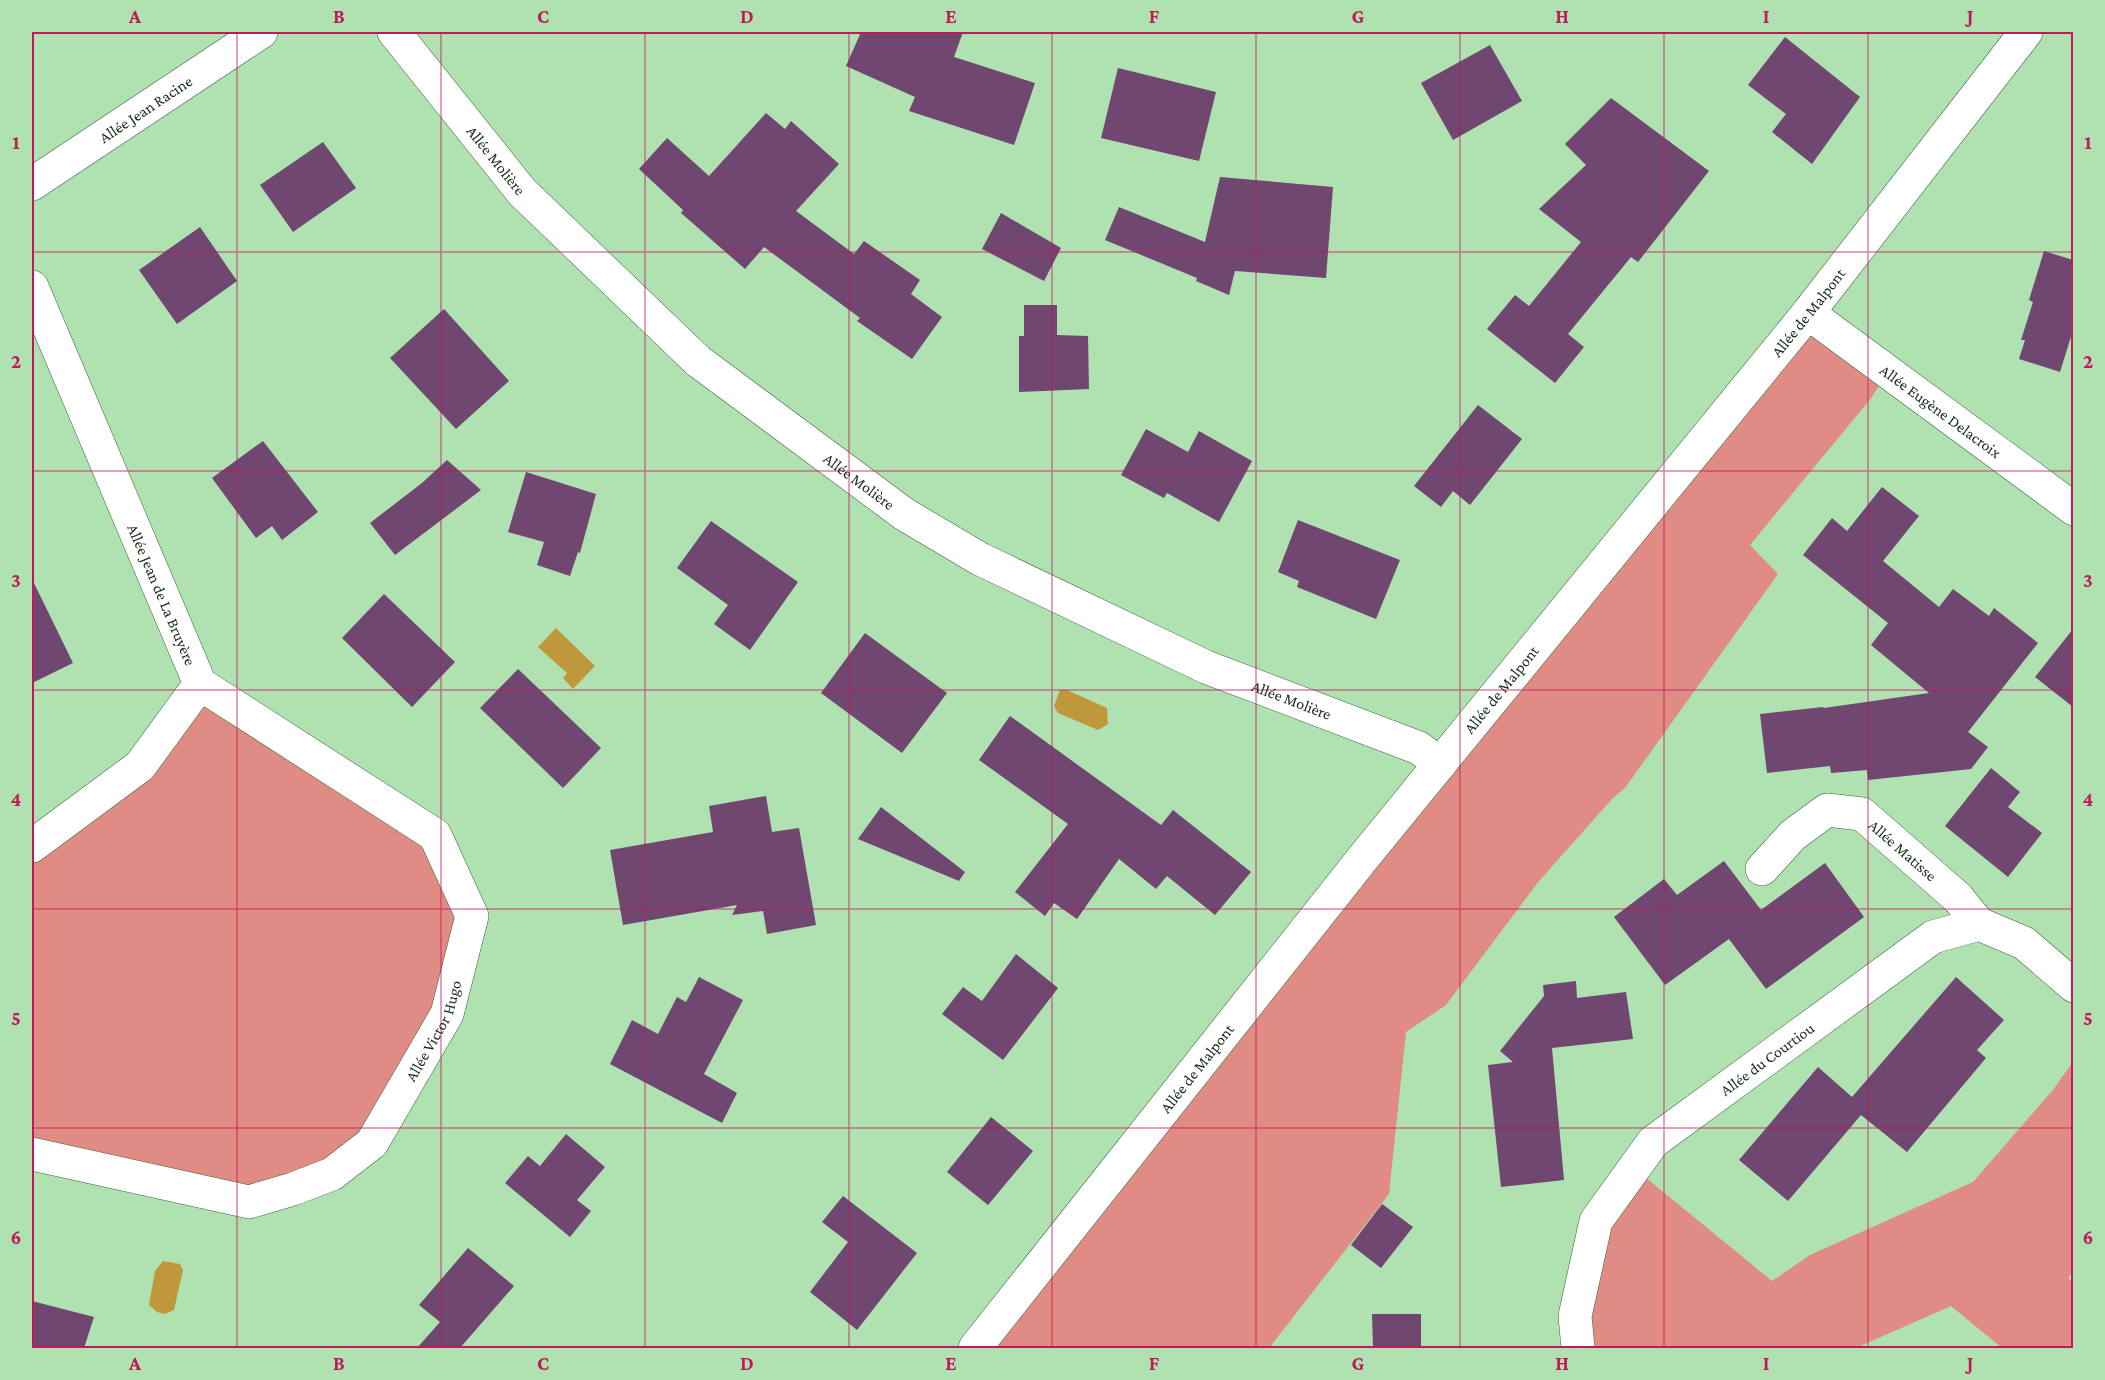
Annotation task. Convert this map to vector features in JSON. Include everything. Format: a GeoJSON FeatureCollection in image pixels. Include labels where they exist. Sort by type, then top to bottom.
{"type":"FeatureCollection","features":[{"type":"Feature","properties":{"kind":"street","name":"Allée Jean Racine"},"geometry":{"type":"LineString","coordinates":[[32,184],[261,32]]}},
{"type":"Feature","properties":{"kind":"street","name":"Allée Molière"},"geometry":{"type":"LineString","coordinates":[[394,32],[522,192],[698,361],[904,514],[980,558],[1206,667],[1419,748],[1440,764]]}},
{"type":"Feature","properties":{"kind":"street","name":"Allée de Malpont"},"geometry":{"type":"LineString","coordinates":[[975,1348],[1363,858],[1808,313],[2026,32]]}},
{"type":"Feature","properties":{"kind":"street","name":"Allée Jean de La Bruyère"},"geometry":{"type":"LineString","coordinates":[[32,287],[200,684],[140,766],[32,846]]}},
{"type":"Feature","properties":{"kind":"street","name":"Allée Eugène Delacroix"},"geometry":{"type":"LineString","coordinates":[[1808,313],[2073,509]]}},
{"type":"Feature","properties":{"kind":"street","name":"Allée Victor Hugo"},"geometry":{"type":"LineString","coordinates":[[32,1154],[249,1202],[293,1190],[332,1174],[372,1143],[447,1014],[472,916],[435,835],[200,684]]}},
{"type":"Feature","properties":{"kind":"street","name":"Allée Matisse"},"geometry":{"type":"LineString","coordinates":[[1762,869],[1793,835],[1827,810],[1862,814],[1958,898],[1979,924]]}},
{"type":"Feature","properties":{"kind":"street"},"geometry":{"type":"LineString","coordinates":[[1979,924],[2024,943],[2073,986]]}},
{"type":"Feature","properties":{"kind":"street","name":"Allée du Courtiou"},"geometry":{"type":"LineString","coordinates":[[1578,1348],[1575,1316],[1596,1221],[1653,1142],[1933,937],[1979,924]]}},
{"type":"Feature","properties":{"kind":"shaded area"},"geometry":{"type":"Polygon","coordinates":[[[1808,313],[1888,371],[1872,397],[1750,545],[1778,574],[1625,788],[1612,799],[1539,881],[1446,1005],[1406,1032],[1389,1194],[1269,1348],[975,1348],[1808,313]]]}},
{"type":"Feature","properties":{"kind":"shaded area"},"geometry":{"type":"Polygon","coordinates":[[[556,628],[595,666],[573,689],[563,678],[567,673],[538,647],[556,628]]]}},
{"type":"Feature","properties":{"kind":"shaded area"},"geometry":{"type":"Polygon","coordinates":[[[200,684],[435,835],[472,916],[372,1143],[249,1202],[32,1154],[32,846],[140,766],[200,684]]]}},
{"type":"Feature","properties":{"kind":"shaded area"},"geometry":{"type":"Polygon","coordinates":[[[1060,690],[1067,690],[1107,708],[1108,724],[1098,730],[1058,713],[1054,706],[1060,690]]]}},
{"type":"Feature","properties":{"kind":"shaded area"},"geometry":{"type":"Polygon","coordinates":[[[2073,1062],[2074,1270],[2068,1278],[2073,1283],[2073,1348],[2002,1348],[1951,1306],[1856,1348],[1578,1348],[1596,1221],[1634,1168],[1772,1281],[1810,1255],[1973,1182],[2052,1091],[2073,1062]]]}},
{"type":"Feature","properties":{"kind":"shaded area"},"geometry":{"type":"Polygon","coordinates":[[[163,1261],[180,1264],[183,1270],[174,1310],[164,1314],[157,1312],[149,1305],[155,1271],[163,1261]]]}},
{"type":"Feature","properties":{"kind":"building"},"geometry":{"type":"Polygon","coordinates":[[[861,32],[963,32],[954,57],[1035,83],[1014,145],[909,111],[915,97],[846,66],[861,32]]]}},
{"type":"Feature","properties":{"kind":"building"},"geometry":{"type":"Polygon","coordinates":[[[1785,37],[1860,97],[1812,164],[1772,132],[1786,114],[1748,85],[1785,37]]]}},
{"type":"Feature","properties":{"kind":"building"},"geometry":{"type":"Polygon","coordinates":[[[1490,45],[1522,101],[1453,140],[1421,83],[1490,45]]]}},
{"type":"Feature","properties":{"kind":"building"},"geometry":{"type":"Polygon","coordinates":[[[1118,68],[1216,92],[1199,161],[1101,138],[1118,68]]]}},
{"type":"Feature","properties":{"kind":"building"},"geometry":{"type":"Polygon","coordinates":[[[1611,98],[1709,171],[1638,262],[1631,257],[1568,334],[1584,347],[1555,383],[1487,329],[1515,295],[1529,306],[1581,242],[1539,209],[1586,165],[1565,144],[1611,98]]]}},
{"type":"Feature","properties":{"kind":"building"},"geometry":{"type":"Polygon","coordinates":[[[766,113],[785,129],[791,121],[839,164],[796,211],[854,254],[864,241],[920,280],[911,294],[942,317],[912,359],[857,321],[860,318],[764,247],[745,269],[681,213],[683,210],[639,169],[667,138],[709,176],[766,113]]]}},
{"type":"Feature","properties":{"kind":"building"},"geometry":{"type":"Polygon","coordinates":[[[323,142],[356,188],[293,232],[260,185],[323,142]]]}},
{"type":"Feature","properties":{"kind":"building"},"geometry":{"type":"Polygon","coordinates":[[[1220,177],[1333,187],[1326,278],[1235,271],[1229,295],[1196,281],[1197,278],[1105,240],[1119,207],[1205,242],[1220,177]]]}},
{"type":"Feature","properties":{"kind":"building"},"geometry":{"type":"Polygon","coordinates":[[[1001,213],[1061,248],[1044,281],[982,249],[1001,213]]]}},
{"type":"Feature","properties":{"kind":"building"},"geometry":{"type":"Polygon","coordinates":[[[200,227],[237,281],[177,324],[139,270],[200,227]]]}},
{"type":"Feature","properties":{"kind":"building"},"geometry":{"type":"Polygon","coordinates":[[[2044,251],[2073,260],[2073,330],[2060,372],[2019,359],[2025,340],[2021,340],[2033,302],[2029,300],[2044,251]]]}},
{"type":"Feature","properties":{"kind":"building"},"geometry":{"type":"Polygon","coordinates":[[[1024,305],[1057,305],[1057,335],[1088,336],[1089,389],[1019,392],[1019,336],[1024,336],[1024,305]]]}},
{"type":"Feature","properties":{"kind":"building"},"geometry":{"type":"Polygon","coordinates":[[[444,309],[509,381],[456,429],[390,358],[444,309]]]}},
{"type":"Feature","properties":{"kind":"building"},"geometry":{"type":"Polygon","coordinates":[[[1478,405],[1522,439],[1470,505],[1453,491],[1441,507],[1414,486],[1478,405]]]}},
{"type":"Feature","properties":{"kind":"building"},"geometry":{"type":"Polygon","coordinates":[[[1146,429],[1188,452],[1199,431],[1252,461],[1219,522],[1167,493],[1164,498],[1121,475],[1146,429]]]}},
{"type":"Feature","properties":{"kind":"building"},"geometry":{"type":"Polygon","coordinates":[[[263,441],[318,512],[282,540],[272,526],[256,538],[212,478],[263,441]]]}},
{"type":"Feature","properties":{"kind":"building"},"geometry":{"type":"Polygon","coordinates":[[[447,460],[481,490],[395,555],[370,523],[422,483],[447,460]]]}},
{"type":"Feature","properties":{"kind":"building"},"geometry":{"type":"Polygon","coordinates":[[[526,472],[596,494],[580,553],[578,552],[570,576],[537,565],[544,542],[508,532],[526,472]]]}},
{"type":"Feature","properties":{"kind":"building"},"geometry":{"type":"Polygon","coordinates":[[[1882,487],[1919,516],[1883,561],[1939,607],[1953,589],[1989,616],[1994,608],[2038,643],[1968,732],[1988,747],[1971,769],[1868,780],[1867,770],[1831,773],[1830,766],[1767,773],[1760,714],[1824,708],[1929,693],[1871,645],[1888,623],[1803,555],[1832,518],[1847,531],[1882,487]]]}},
{"type":"Feature","properties":{"kind":"building"},"geometry":{"type":"Polygon","coordinates":[[[1298,520],[1400,560],[1376,619],[1297,587],[1299,581],[1278,572],[1298,520]]]}},
{"type":"Feature","properties":{"kind":"building"},"geometry":{"type":"Polygon","coordinates":[[[711,521],[798,582],[750,650],[714,624],[728,605],[677,568],[711,521]]]}},
{"type":"Feature","properties":{"kind":"building"},"geometry":{"type":"Polygon","coordinates":[[[32,579],[73,663],[32,683],[32,579]]]}},
{"type":"Feature","properties":{"kind":"building"},"geometry":{"type":"Polygon","coordinates":[[[384,594],[455,662],[412,707],[342,638],[384,594]]]}},
{"type":"Feature","properties":{"kind":"building"},"geometry":{"type":"Polygon","coordinates":[[[2073,629],[2073,707],[2035,677],[2073,629]]]}},
{"type":"Feature","properties":{"kind":"building"},"geometry":{"type":"Polygon","coordinates":[[[865,633],[947,693],[902,753],[821,693],[865,633]]]}},
{"type":"Feature","properties":{"kind":"building"},"geometry":{"type":"Polygon","coordinates":[[[518,669],[601,748],[563,788],[480,708],[518,669]]]}},
{"type":"Feature","properties":{"kind":"building"},"geometry":{"type":"Polygon","coordinates":[[[1010,716],[1161,825],[1173,810],[1251,872],[1215,915],[1167,876],[1156,889],[1119,859],[1077,919],[1054,903],[1045,916],[1015,892],[1068,824],[979,760],[1010,716]]]}},
{"type":"Feature","properties":{"kind":"building"},"geometry":{"type":"Polygon","coordinates":[[[1991,768],[2020,792],[2008,807],[2042,833],[2008,877],[1945,826],[1991,768]]]}},
{"type":"Feature","properties":{"kind":"building"},"geometry":{"type":"Polygon","coordinates":[[[766,796],[772,832],[799,828],[816,925],[767,934],[763,911],[732,915],[737,905],[623,925],[610,850],[713,832],[709,806],[766,796]]]}},
{"type":"Feature","properties":{"kind":"building"},"geometry":{"type":"Polygon","coordinates":[[[881,807],[965,872],[959,881],[858,839],[881,807]]]}},
{"type":"Feature","properties":{"kind":"building"},"geometry":{"type":"Polygon","coordinates":[[[1724,861],[1761,910],[1825,863],[1864,917],[1766,989],[1729,939],[1665,985],[1614,917],[1664,879],[1677,895],[1724,861]]]}},
{"type":"Feature","properties":{"kind":"building"},"geometry":{"type":"Polygon","coordinates":[[[1016,954],[1058,988],[1003,1060],[942,1014],[963,987],[982,1001],[1016,954]]]}},
{"type":"Feature","properties":{"kind":"building"},"geometry":{"type":"Polygon","coordinates":[[[699,977],[743,1000],[704,1074],[737,1093],[722,1123],[610,1064],[632,1020],[658,1034],[677,997],[686,1002],[699,977]]]}},
{"type":"Feature","properties":{"kind":"building"},"geometry":{"type":"Polygon","coordinates":[[[1956,977],[2004,1020],[1977,1050],[1986,1058],[1907,1152],[1861,1115],[1788,1201],[1739,1160],[1818,1067],[1852,1097],[1956,977]]]}},
{"type":"Feature","properties":{"kind":"building"},"geometry":{"type":"Polygon","coordinates":[[[1576,981],[1577,998],[1626,992],[1633,1039],[1552,1048],[1564,1180],[1501,1187],[1488,1065],[1513,1062],[1500,1051],[1544,996],[1543,985],[1576,981]]]}},
{"type":"Feature","properties":{"kind":"building"},"geometry":{"type":"Polygon","coordinates":[[[991,1117],[1033,1151],[988,1205],[947,1172],[991,1117]]]}},
{"type":"Feature","properties":{"kind":"building"},"geometry":{"type":"Polygon","coordinates":[[[566,1134],[605,1167],[577,1200],[591,1211],[570,1237],[505,1183],[528,1156],[540,1166],[566,1134]]]}},
{"type":"Feature","properties":{"kind":"building"},"geometry":{"type":"Polygon","coordinates":[[[843,1196],[917,1253],[857,1330],[810,1292],[848,1242],[822,1222],[843,1196]]]}},
{"type":"Feature","properties":{"kind":"building"},"geometry":{"type":"Polygon","coordinates":[[[1382,1204],[1413,1227],[1381,1268],[1351,1245],[1382,1204]]]}},
{"type":"Feature","properties":{"kind":"building"},"geometry":{"type":"Polygon","coordinates":[[[468,1248],[514,1286],[460,1348],[417,1348],[440,1322],[419,1305],[468,1248]]]}},
{"type":"Feature","properties":{"kind":"building"},"geometry":{"type":"Polygon","coordinates":[[[32,1301],[94,1317],[84,1348],[32,1348],[32,1301]]]}},
{"type":"Feature","properties":{"kind":"building"},"geometry":{"type":"Polygon","coordinates":[[[1372,1314],[1421,1314],[1421,1348],[1373,1348],[1372,1314]]]}}]}
